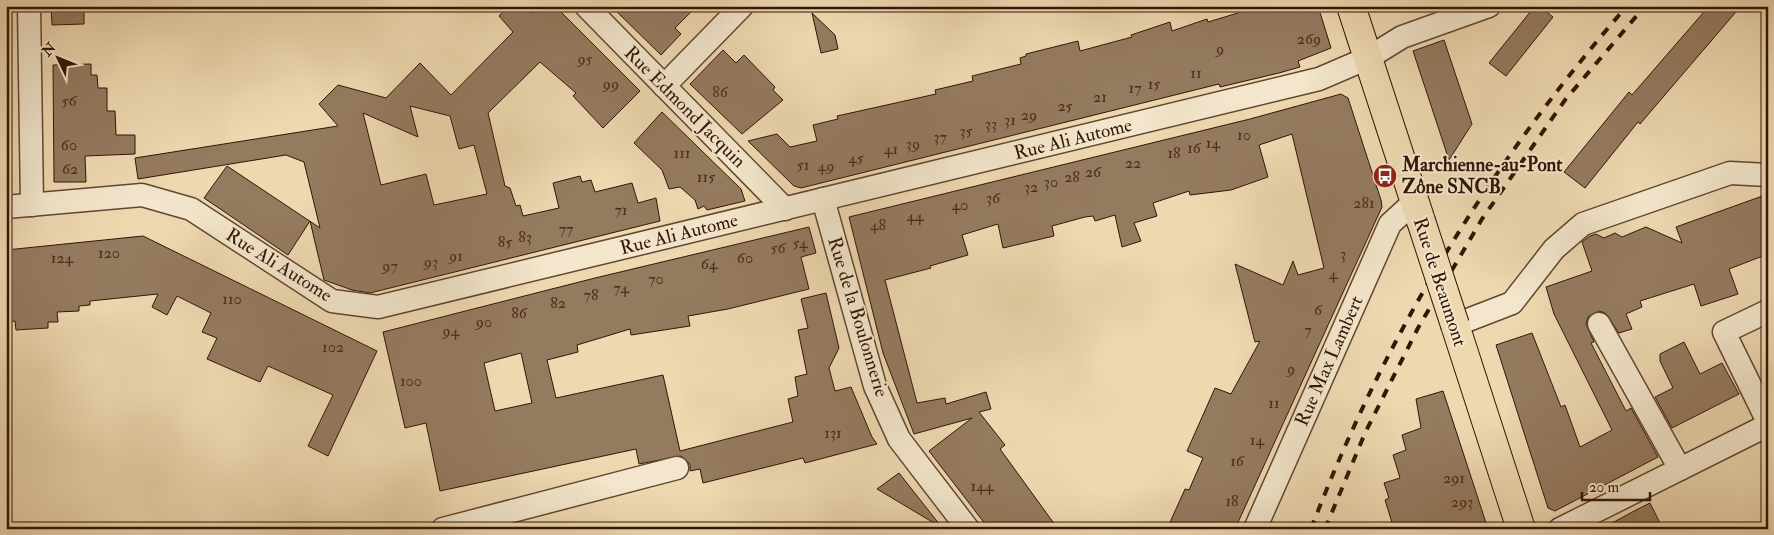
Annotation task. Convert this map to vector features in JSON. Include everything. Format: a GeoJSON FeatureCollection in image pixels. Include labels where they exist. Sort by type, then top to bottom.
{"type":"FeatureCollection","features":[{"type":"Feature","properties":{"kind":"main road","name":"Rue de Beaumont"},"geometry":{"type":"LineString","coordinates":[[1351,6],[1521,529]]}},
{"type":"Feature","properties":{"kind":"street"},"geometry":{"type":"LineString","coordinates":[[29,6],[32,205]]}},
{"type":"Feature","properties":{"kind":"street","name":"Rue Edmond Jacquin"},"geometry":{"type":"LineString","coordinates":[[586,6],[785,209]]}},
{"type":"Feature","properties":{"kind":"street"},"geometry":{"type":"LineString","coordinates":[[664,86],[742,6]]}},
{"type":"Feature","properties":{"kind":"street","name":"Rue Ali Autome"},"geometry":{"type":"LineString","coordinates":[[6,207],[142,195],[150,197],[191,209],[332,302],[378,307],[1319,79],[1368,58],[1402,37],[1489,6]]}},
{"type":"Feature","properties":{"kind":"street"},"geometry":{"type":"LineString","coordinates":[[1454,325],[1512,303],[1554,249],[1582,224],[1730,173],[1768,174]]}},
{"type":"Feature","properties":{"kind":"street","name":"Rue de la Boulonnerie"},"geometry":{"type":"LineString","coordinates":[[823,199],[875,386],[899,439],[968,529]]}},
{"type":"Feature","properties":{"kind":"street","name":"Rue Max Lambert"},"geometry":{"type":"LineString","coordinates":[[1255,529],[1390,224],[1417,211]]}},
{"type":"Feature","properties":{"kind":"street"},"geometry":{"type":"LineString","coordinates":[[1560,529],[1768,423],[1724,332],[1768,311]]}},
{"type":"Feature","properties":{"kind":"street"},"geometry":{"type":"LineString","coordinates":[[1599,324],[1680,469]]}},
{"type":"Feature","properties":{"kind":"street"},"geometry":{"type":"LineString","coordinates":[[443,529],[677,468]]}},
{"type":"Feature","properties":{"kind":"building"},"geometry":{"type":"Polygon","coordinates":[[[51,6],[84,6],[84,24],[52,25],[51,6]]]}},
{"type":"Feature","properties":{"kind":"building"},"geometry":{"type":"Polygon","coordinates":[[[508,6],[526,6],[532,13],[539,6],[555,6],[640,91],[603,128],[573,96],[576,93],[540,62],[488,113],[505,186],[510,188],[516,206],[520,205],[523,216],[559,208],[553,183],[580,176],[582,182],[591,180],[595,192],[632,183],[638,203],[656,198],[660,221],[370,293],[352,290],[324,280],[310,221],[320,228],[304,162],[286,155],[138,179],[135,158],[338,126],[319,104],[338,85],[386,98],[420,63],[451,95],[513,32],[499,16],[508,6]],[[410,106],[418,137],[363,113],[381,185],[426,174],[434,205],[487,194],[474,145],[459,149],[450,116],[410,106]]]}},
{"type":"Feature","properties":{"kind":"building"},"geometry":{"type":"Polygon","coordinates":[[[611,6],[697,6],[675,28],[681,34],[661,55],[611,6]]]}},
{"type":"Feature","properties":{"kind":"building"},"geometry":{"type":"Polygon","coordinates":[[[1261,6],[1318,6],[1331,48],[1298,61],[1300,67],[1279,73],[1220,87],[1219,84],[801,188],[794,186],[748,141],[777,134],[790,147],[817,141],[813,125],[838,119],[837,116],[936,94],[935,90],[973,81],[972,76],[1021,64],[1020,58],[1026,56],[1026,54],[1078,41],[1080,51],[1132,37],[1131,35],[1170,22],[1172,31],[1207,19],[1208,22],[1261,6]]]}},
{"type":"Feature","properties":{"kind":"building"},"geometry":{"type":"Polygon","coordinates":[[[1535,6],[1539,6],[1553,17],[1506,76],[1489,63],[1535,6]]]}},
{"type":"Feature","properties":{"kind":"building"},"geometry":{"type":"Polygon","coordinates":[[[1709,6],[1741,6],[1640,124],[1638,122],[1585,188],[1564,172],[1629,92],[1632,95],[1709,6]]]}},
{"type":"Feature","properties":{"kind":"building"},"geometry":{"type":"Polygon","coordinates":[[[812,13],[835,35],[838,49],[821,53],[812,13]]]}},
{"type":"Feature","properties":{"kind":"building"},"geometry":{"type":"Polygon","coordinates":[[[1444,40],[1472,124],[1449,160],[1413,51],[1444,40]]]}},
{"type":"Feature","properties":{"kind":"building"},"geometry":{"type":"Polygon","coordinates":[[[723,50],[736,63],[744,55],[775,87],[773,90],[783,100],[742,134],[690,84],[723,50]]]}},
{"type":"Feature","properties":{"kind":"building"},"geometry":{"type":"Polygon","coordinates":[[[91,64],[91,75],[97,75],[98,88],[107,88],[107,111],[115,111],[116,135],[135,135],[135,154],[85,156],[86,182],[54,182],[53,65],[91,64]]]}},
{"type":"Feature","properties":{"kind":"building"},"geometry":{"type":"Polygon","coordinates":[[[1341,94],[1348,98],[1382,207],[1235,529],[1167,529],[1185,489],[1189,490],[1203,458],[1187,451],[1215,388],[1231,394],[1260,341],[1255,342],[1235,264],[1283,285],[1293,261],[1298,275],[1324,268],[1292,134],[1259,145],[1268,177],[1231,190],[1190,195],[1189,191],[1153,203],[1157,216],[1134,223],[1141,241],[1122,247],[1115,215],[1095,221],[1093,216],[1052,226],[1054,236],[1003,248],[998,224],[962,235],[968,255],[930,266],[931,268],[885,280],[917,403],[945,398],[946,404],[986,392],[991,409],[979,412],[1005,445],[1000,449],[1058,529],[989,529],[929,451],[972,418],[914,434],[883,353],[849,217],[1250,119],[1341,94]]]}},
{"type":"Feature","properties":{"kind":"building"},"geometry":{"type":"Polygon","coordinates":[[[662,112],[741,189],[745,201],[707,210],[704,206],[698,209],[695,200],[680,187],[669,189],[662,170],[634,143],[662,112]]]}},
{"type":"Feature","properties":{"kind":"building"},"geometry":{"type":"Polygon","coordinates":[[[227,166],[310,221],[288,255],[204,198],[227,166]]]}},
{"type":"Feature","properties":{"kind":"building"},"geometry":{"type":"Polygon","coordinates":[[[1768,194],[1768,254],[1729,269],[1738,294],[1701,306],[1694,284],[1640,301],[1642,307],[1626,314],[1632,329],[1619,333],[1605,313],[1599,311],[1588,317],[1586,324],[1594,342],[1591,343],[1626,411],[1631,408],[1658,457],[1555,511],[1548,508],[1496,345],[1532,333],[1561,407],[1565,405],[1580,447],[1612,430],[1554,314],[1546,287],[1592,271],[1582,242],[1590,236],[1596,234],[1604,238],[1615,233],[1622,237],[1646,227],[1682,243],[1676,227],[1768,194]]]}},
{"type":"Feature","properties":{"kind":"building"},"geometry":{"type":"Polygon","coordinates":[[[809,227],[816,253],[801,257],[809,289],[728,309],[688,316],[690,326],[631,335],[630,329],[577,345],[578,352],[547,360],[556,398],[663,375],[680,451],[793,422],[788,399],[798,396],[795,377],[807,374],[798,330],[808,328],[801,299],[826,293],[839,348],[829,368],[835,391],[851,387],[872,437],[877,444],[805,463],[803,458],[703,483],[700,469],[690,471],[690,464],[681,456],[639,464],[636,449],[440,491],[426,423],[405,428],[383,332],[595,278],[809,227]],[[521,353],[484,363],[495,411],[532,403],[521,353]]]}},
{"type":"Feature","properties":{"kind":"building"},"geometry":{"type":"Polygon","coordinates":[[[143,236],[377,351],[328,456],[308,446],[333,395],[268,366],[260,382],[207,359],[217,338],[202,332],[211,313],[177,296],[167,315],[152,307],[158,294],[90,301],[90,305],[79,306],[79,311],[57,312],[58,322],[48,322],[48,328],[16,330],[15,321],[7,322],[6,250],[143,236]]]}},
{"type":"Feature","properties":{"kind":"building"},"geometry":{"type":"Polygon","coordinates":[[[1684,342],[1700,374],[1722,363],[1739,394],[1672,428],[1655,397],[1673,388],[1660,361],[1660,354],[1684,342]]]}},
{"type":"Feature","properties":{"kind":"building"},"geometry":{"type":"Polygon","coordinates":[[[1443,391],[1488,529],[1394,529],[1385,500],[1389,498],[1384,483],[1400,478],[1393,455],[1406,450],[1402,435],[1421,428],[1416,399],[1443,391]]]}},
{"type":"Feature","properties":{"kind":"building"},"geometry":{"type":"Polygon","coordinates":[[[899,473],[940,525],[939,526],[877,489],[899,473]]]}},
{"type":"Feature","properties":{"kind":"building"},"geometry":{"type":"Polygon","coordinates":[[[1650,503],[1663,529],[1601,529],[1636,510],[1650,503]]]}},
{"type":"Feature","properties":{"kind":"railway"},"geometry":{"type":"LineString","coordinates":[[1311,529],[1340,457],[1372,387],[1446,253],[1487,189],[1531,126],[1577,65],[1627,6]]}},
{"type":"Feature","properties":{"kind":"railway"},"geometry":{"type":"LineString","coordinates":[[1325,529],[1365,433],[1418,328],[1482,219],[1565,100],[1645,6]]}},
{"type":"Feature","properties":{"kind":"place","name":"Marchienne-au-Pont Zône SNCB"},"geometry":{"type":"Point","coordinates":[1385,176]}}]}
